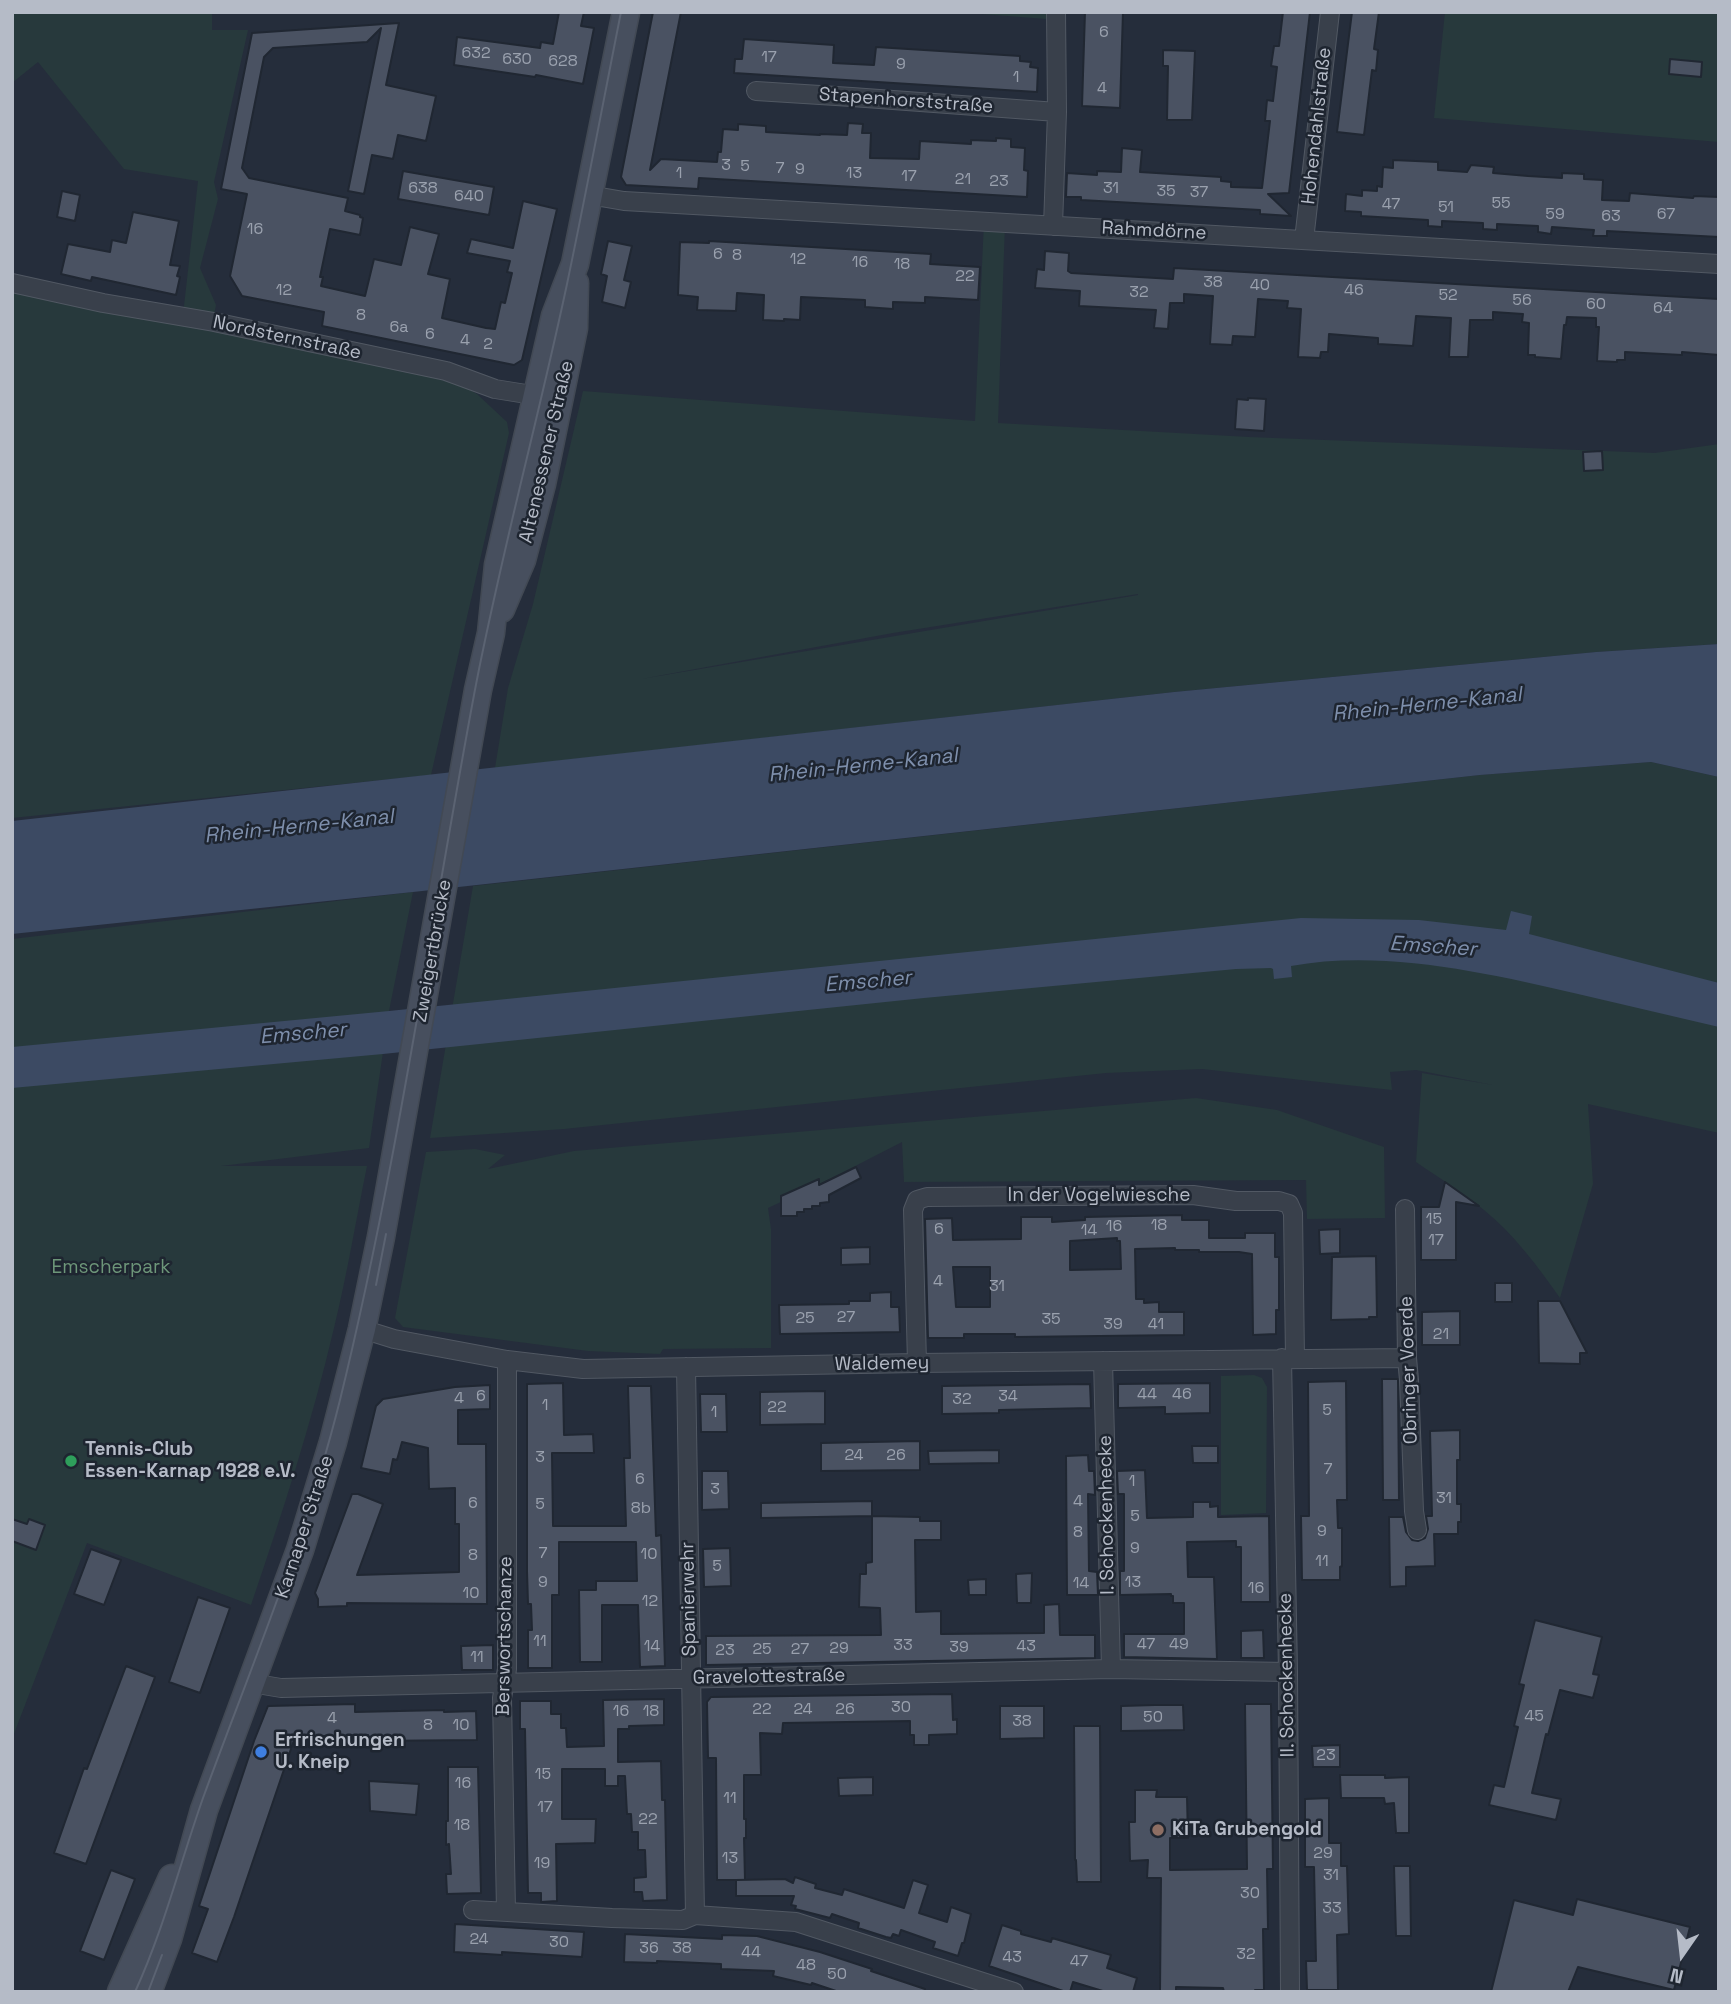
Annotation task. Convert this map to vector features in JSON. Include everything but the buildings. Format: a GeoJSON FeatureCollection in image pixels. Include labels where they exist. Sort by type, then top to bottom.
{"type":"FeatureCollection","features":[{"type":"Feature","properties":{"kind":"main road","name":"Altenessener Straße"},"geometry":{"type":"LineString","coordinates":[[473,723],[491,633],[522,560],[542,484],[555,316],[575,264],[626,12]]}},
{"type":"Feature","properties":{"kind":"main road","name":"Zweigertbrücke"},"geometry":{"type":"LineString","coordinates":[[381,1237],[473,723]]}},
{"type":"Feature","properties":{"kind":"main road","name":"Karnaper Straße"},"geometry":{"type":"LineString","coordinates":[[148,1992],[168,1939],[204,1810],[300,1550],[333,1442],[362,1329],[381,1237]]}},
{"type":"Feature","properties":{"kind":"main road","name":"Karnaper Straße"},"geometry":{"type":"LineString","coordinates":[[121,1992],[204,1810]]}},
{"type":"Feature","properties":{"kind":"street"},"geometry":{"type":"LineString","coordinates":[[1053,226],[1057,112],[1056,12]]}},
{"type":"Feature","properties":{"kind":"street","name":"Hohendahlstraße"},"geometry":{"type":"LineString","coordinates":[[1304,240],[1329,12]]}},
{"type":"Feature","properties":{"kind":"street","name":"Stapenhorststraße"},"geometry":{"type":"LineString","coordinates":[[756,91],[1057,112]]}},
{"type":"Feature","properties":{"kind":"street","name":"Rahmdörne"},"geometry":{"type":"LineString","coordinates":[[589,195],[624,201],[1719,264]]}},
{"type":"Feature","properties":{"kind":"street","name":"Nordsternstraße"},"geometry":{"type":"LineString","coordinates":[[12,283],[446,371],[495,389],[548,398]]}},
{"type":"Feature","properties":{"kind":"street","name":"In der Vogelwiesche"},"geometry":{"type":"LineString","coordinates":[[917,1363],[913,1210],[917,1200],[927,1197],[1193,1195],[1236,1201],[1289,1203],[1293,1213],[1289,1358]]}},
{"type":"Feature","properties":{"kind":"street","name":"Obringer Voerde"},"geometry":{"type":"LineString","coordinates":[[1405,1209],[1407,1357],[1417,1530]]}},
{"type":"Feature","properties":{"kind":"street","name":"Waldemey"},"geometry":{"type":"LineString","coordinates":[[362,1329],[394,1339],[507,1360],[583,1369],[1407,1357]]}},
{"type":"Feature","properties":{"kind":"street","name":"II. Schockenhecke"},"geometry":{"type":"LineString","coordinates":[[1289,1358],[1290,1992]]}},
{"type":"Feature","properties":{"kind":"street","name":"Berswortschanze"},"geometry":{"type":"LineString","coordinates":[[506,1911],[502,1698],[508,1669],[507,1360]]}},
{"type":"Feature","properties":{"kind":"street","name":"I. Schockenhecke"},"geometry":{"type":"LineString","coordinates":[[1103,1361],[1111,1670]]}},
{"type":"Feature","properties":{"kind":"street","name":"Spanierwehr"},"geometry":{"type":"LineString","coordinates":[[686,1367],[695,1915]]}},
{"type":"Feature","properties":{"kind":"street","name":"Gravelottestraße"},"geometry":{"type":"LineString","coordinates":[[251,1683],[281,1688],[1111,1670],[1288,1672]]}},
{"type":"Feature","properties":{"kind":"street"},"geometry":{"type":"LineString","coordinates":[[473,1910],[683,1920],[695,1915],[796,1923],[1014,1992]]}},
{"type":"Feature","properties":{"kind":"green space"},"geometry":{"type":"Polygon","coordinates":[[[12,12],[212,12],[212,30],[248,30],[214,182],[218,199],[200,268],[216,305],[213,321],[183,315],[198,181],[124,169],[38,62],[12,83],[12,12]]]}},
{"type":"Feature","properties":{"kind":"green space"},"geometry":{"type":"Polygon","coordinates":[[[956,12],[1047,12],[1046,19],[956,12]]]}},
{"type":"Feature","properties":{"kind":"green space"},"geometry":{"type":"Polygon","coordinates":[[[1445,12],[1719,12],[1719,142],[1434,118],[1445,12]]]}},
{"type":"Feature","properties":{"kind":"green space"},"geometry":{"type":"Polygon","coordinates":[[[984,221],[1005,223],[998,423],[1249,437],[1655,453],[1719,444],[1719,644],[1596,652],[1174,692],[495,768],[508,688],[533,604],[583,391],[975,421],[984,221]],[[1138,595],[893,633],[641,679],[1138,595]]]}},
{"type":"Feature","properties":{"kind":"green space"},"geometry":{"type":"Polygon","coordinates":[[[12,287],[443,374],[477,394],[507,422],[509,433],[431,775],[12,818],[12,287]]]}},
{"type":"Feature","properties":{"kind":"green space"},"geometry":{"type":"Polygon","coordinates":[[[1651,762],[1719,777],[1719,1133],[1588,1104],[1593,1184],[1560,1298],[1525,1251],[1495,1219],[1416,1162],[1422,1073],[1493,1085],[1416,1070],[1390,1072],[1392,1090],[1202,1069],[1106,1073],[564,1129],[430,1138],[473,886],[1480,775],[1651,762]]]}},
{"type":"Feature","properties":{"kind":"green space","name":"Emscherpark"},"geometry":{"type":"Polygon","coordinates":[[[413,892],[389,1011],[369,1148],[221,1166],[367,1166],[343,1288],[316,1398],[251,1605],[87,1543],[12,1739],[12,939],[413,892]]]}},
{"type":"Feature","properties":{"kind":"green space"},"geometry":{"type":"Polygon","coordinates":[[[1196,1098],[1277,1110],[1384,1147],[1385,1218],[1307,1219],[1306,1180],[904,1182],[902,1142],[768,1208],[771,1229],[771,1348],[663,1349],[660,1354],[588,1351],[403,1327],[395,1318],[426,1152],[475,1149],[505,1155],[488,1169],[574,1151],[1196,1098]]]}},
{"type":"Feature","properties":{"kind":"green space"},"geometry":{"type":"Polygon","coordinates":[[[1254,1375],[1262,1378],[1267,1387],[1266,1513],[1221,1515],[1221,1376],[1254,1375]]]}},
{"type":"Feature","properties":{"kind":"water","name":"Rhein-Herne-Kanal"},"geometry":{"type":"Polygon","coordinates":[[[1719,644],[1719,777],[1651,762],[1480,775],[12,934],[12,821],[1174,692],[1596,652],[1719,644]]]}},
{"type":"Feature","properties":{"kind":"water","name":"Emscher"},"geometry":{"type":"Polygon","coordinates":[[[1511,911],[1532,916],[1529,934],[1719,983],[1719,1027],[1472,971],[1399,962],[1326,961],[1291,966],[1292,977],[1274,979],[1271,968],[1236,969],[12,1088],[12,1047],[1301,918],[1419,920],[1506,930],[1511,911]]]}},
{"type":"Feature","properties":{"kind":"tram line"},"geometry":{"type":"LineString","coordinates":[[135,1992],[155,1944],[203,1798],[294,1552],[340,1400],[396,1137],[484,643],[567,284],[621,12]]}},
{"type":"Feature","properties":{"kind":"tram line"},"geometry":{"type":"LineString","coordinates":[[376,1285],[386,1234]]}},
{"type":"Feature","properties":{"kind":"tram line"},"geometry":{"type":"LineString","coordinates":[[148,1992],[162,1955]]}},
{"type":"Feature","properties":{"kind":"place","name":"Tennis-Club Essen-Karnap 1928 e.V."},"geometry":{"type":"Point","coordinates":[71,1461]}},
{"type":"Feature","properties":{"kind":"place","name":"Erfrischungen U. Kneip"},"geometry":{"type":"Point","coordinates":[261,1752]}},
{"type":"Feature","properties":{"kind":"place","name":"KiTa Grubengold"},"geometry":{"type":"Point","coordinates":[1158,1830]}}]}
